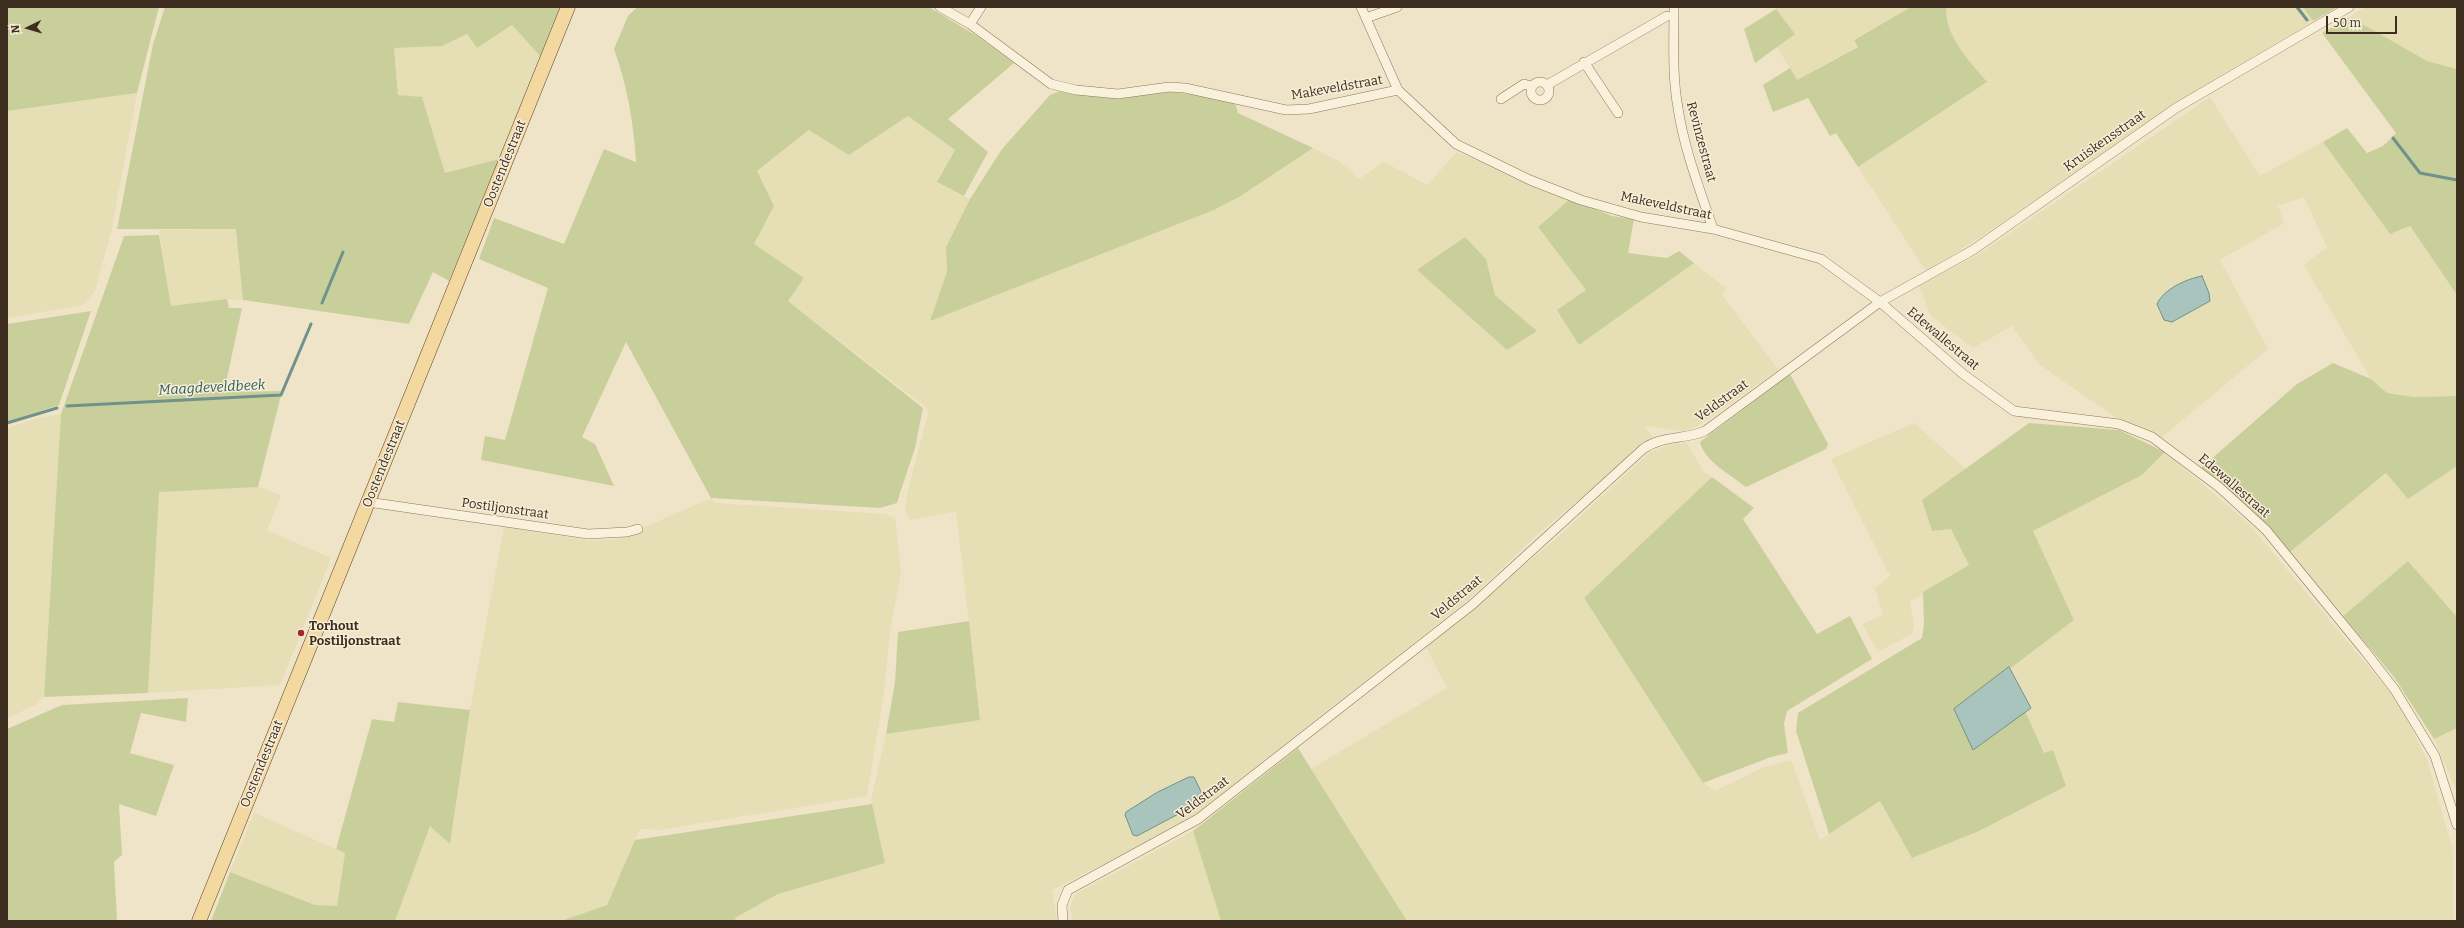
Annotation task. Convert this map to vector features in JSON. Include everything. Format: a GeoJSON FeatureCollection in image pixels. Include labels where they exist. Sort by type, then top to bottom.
{"type":"FeatureCollection","features":[{"type":"Feature","properties":{"kind":"main road","name":"Oostendestraat"},"geometry":{"type":"LineString","coordinates":[[199,921],[568,7]]}},
{"type":"Feature","properties":{"kind":"street","name":"Makeveldstraat"},"geometry":{"type":"LineString","coordinates":[[940,7],[970,24],[1052,84],[1076,90],[1118,94],[1169,87],[1185,88],[1286,110],[1309,109],[1398,90],[1456,144],[1530,180],[1581,200],[1641,217],[1713,229],[1821,259],[1880,302]]}},
{"type":"Feature","properties":{"kind":"street"},"geometry":{"type":"LineString","coordinates":[[970,24],[981,7]]}},
{"type":"Feature","properties":{"kind":"street"},"geometry":{"type":"LineString","coordinates":[[1362,7],[1398,90]]}},
{"type":"Feature","properties":{"kind":"street"},"geometry":{"type":"LineString","coordinates":[[1366,18],[1397,7]]}},
{"type":"Feature","properties":{"kind":"street","name":"Revinzestraat"},"geometry":{"type":"LineString","coordinates":[[1674,7],[1675,86],[1682,132],[1713,229]]}},
{"type":"Feature","properties":{"kind":"street","name":"Kruiskensstraat"},"geometry":{"type":"LineString","coordinates":[[1880,302],[1973,250],[2176,108],[2349,7]]}},
{"type":"Feature","properties":{"kind":"street"},"geometry":{"type":"LineString","coordinates":[[1547,85],[1665,11]]}},
{"type":"Feature","properties":{"kind":"street","name":"Revinzestraat"},"geometry":{"type":"LineString","coordinates":[[1665,11],[1674,37]]}},
{"type":"Feature","properties":{"kind":"street"},"geometry":{"type":"LineString","coordinates":[[1584,62],[1618,113]]}},
{"type":"Feature","properties":{"kind":"street"},"geometry":{"type":"LineString","coordinates":[[1531,86],[1537,81],[1547,85]]}},
{"type":"Feature","properties":{"kind":"street"},"geometry":{"type":"LineString","coordinates":[[1501,99],[1524,84],[1531,86]]}},
{"type":"Feature","properties":{"kind":"street"},"geometry":{"type":"LineString","coordinates":[[1531,86],[1531,94],[1541,100],[1548,94],[1547,85]]}},
{"type":"Feature","properties":{"kind":"street","name":"Edewallestraat"},"geometry":{"type":"LineString","coordinates":[[1880,302],[1963,374],[2014,411],[2119,424],[2152,438],[2219,487],[2266,530],[2395,690],[2435,756],[2457,825]]}},
{"type":"Feature","properties":{"kind":"street","name":"Veldstraat"},"geometry":{"type":"LineString","coordinates":[[1063,921],[1062,905],[1064,894],[1068,890],[1198,819],[1473,604],[1643,449],[1659,440],[1689,437],[1705,431],[1880,302]]}},
{"type":"Feature","properties":{"kind":"street","name":"Postiljonstraat"},"geometry":{"type":"LineString","coordinates":[[368,502],[588,534],[627,532],[638,529]]}},
{"type":"Feature","properties":{"kind":"shaded area"},"geometry":{"type":"Polygon","coordinates":[[[1775,7],[1911,7],[1854,39],[1858,46],[1797,80],[1776,46],[1794,34],[1775,7]]]}},
{"type":"Feature","properties":{"kind":"shaded area"},"geometry":{"type":"Polygon","coordinates":[[[1946,7],[2303,7],[2313,21],[2210,82],[1970,244],[1926,271],[1858,167],[1986,83],[1954,41],[1945,17],[1946,7]]]}},
{"type":"Feature","properties":{"kind":"shaded area"},"geometry":{"type":"Polygon","coordinates":[[[2365,7],[2457,7],[2457,69],[2427,61],[2350,17],[2365,7]]]}},
{"type":"Feature","properties":{"kind":"shaded area"},"geometry":{"type":"Polygon","coordinates":[[[512,25],[540,56],[499,159],[445,173],[422,98],[398,95],[394,48],[442,46],[467,34],[477,48],[512,25]]]}},
{"type":"Feature","properties":{"kind":"shaded area"},"geometry":{"type":"Polygon","coordinates":[[[137,93],[112,228],[95,291],[83,305],[7,318],[7,111],[137,93]]]}},
{"type":"Feature","properties":{"kind":"shaded area"},"geometry":{"type":"Polygon","coordinates":[[[2210,97],[2260,176],[2323,142],[2390,234],[2410,226],[2457,295],[2457,396],[2413,397],[2387,393],[2371,379],[2304,265],[2327,247],[2304,197],[2278,206],[2284,223],[2220,260],[2268,349],[2162,437],[2118,419],[2040,365],[2012,326],[1973,348],[1931,316],[1919,286],[1979,254],[2210,97]]]}},
{"type":"Feature","properties":{"kind":"shaded area"},"geometry":{"type":"Polygon","coordinates":[[[908,116],[955,150],[937,182],[970,199],[946,247],[947,272],[931,320],[1214,210],[1239,197],[1313,148],[1339,161],[1359,179],[1384,162],[1427,185],[1457,152],[1570,199],[1538,227],[1586,290],[1579,345],[1694,263],[1727,289],[1722,295],[1778,370],[1698,426],[1683,431],[1644,426],[1653,437],[1537,535],[1469,599],[1182,825],[1052,890],[1057,921],[736,921],[735,918],[778,894],[885,863],[871,801],[886,734],[980,719],[956,511],[910,520],[905,510],[907,494],[929,410],[788,301],[803,278],[753,244],[774,206],[757,171],[810,130],[849,155],[908,116]],[[1465,237],[1418,271],[1537,331],[1495,295],[1486,259],[1465,237]]]}},
{"type":"Feature","properties":{"kind":"shaded area"},"geometry":{"type":"Polygon","coordinates":[[[237,229],[243,300],[227,299],[171,307],[159,230],[237,229]]]}},
{"type":"Feature","properties":{"kind":"shaded area"},"geometry":{"type":"Polygon","coordinates":[[[61,414],[44,697],[36,705],[7,718],[7,428],[34,419],[61,414]]]}},
{"type":"Feature","properties":{"kind":"shaded area"},"geometry":{"type":"Polygon","coordinates":[[[1914,423],[1966,469],[1922,501],[1951,529],[1969,565],[1910,602],[1914,625],[1912,634],[1878,652],[1862,624],[1883,615],[1875,588],[1890,576],[1831,459],[1914,423]]]}},
{"type":"Feature","properties":{"kind":"shaded area"},"geometry":{"type":"Polygon","coordinates":[[[1687,443],[1703,471],[1712,477],[1584,599],[1703,783],[1715,791],[1764,767],[1791,760],[1820,840],[1880,801],[1912,857],[1979,831],[2053,750],[2044,754],[2007,671],[2074,620],[2033,531],[2142,475],[2165,452],[2248,523],[2399,703],[2427,760],[2453,850],[2453,921],[1407,921],[1311,769],[1447,688],[1426,647],[1550,544],[1650,452],[1671,444],[1687,443]]]}},
{"type":"Feature","properties":{"kind":"shaded area"},"geometry":{"type":"Polygon","coordinates":[[[2457,466],[2457,617],[2408,561],[2343,616],[2289,553],[2387,473],[2408,498],[2457,466]]]}},
{"type":"Feature","properties":{"kind":"shaded area"},"geometry":{"type":"Polygon","coordinates":[[[258,487],[281,495],[267,530],[331,558],[280,685],[148,693],[159,491],[258,487]]]}},
{"type":"Feature","properties":{"kind":"shaded area"},"geometry":{"type":"Polygon","coordinates":[[[711,498],[715,503],[885,514],[895,518],[901,571],[890,633],[884,694],[867,796],[660,830],[640,829],[607,905],[561,921],[395,921],[430,825],[450,844],[470,710],[504,527],[587,540],[615,540],[711,498]]]}},
{"type":"Feature","properties":{"kind":"shaded area"},"geometry":{"type":"Polygon","coordinates":[[[2457,728],[2457,792],[2434,739],[2457,728]]]}},
{"type":"Feature","properties":{"kind":"shaded area"},"geometry":{"type":"Polygon","coordinates":[[[254,813],[345,853],[337,907],[315,905],[230,872],[254,813]]]}},
{"type":"Feature","properties":{"kind":"shaded area"},"geometry":{"type":"Polygon","coordinates":[[[1193,831],[1221,921],[1073,921],[1070,909],[1075,894],[1193,831]]]}},
{"type":"Feature","properties":{"kind":"green space"},"geometry":{"type":"Polygon","coordinates":[[[7,7],[159,7],[137,93],[7,111],[7,7]]]}},
{"type":"Feature","properties":{"kind":"green space"},"geometry":{"type":"Polygon","coordinates":[[[165,7],[560,7],[540,56],[512,25],[477,48],[467,34],[442,46],[394,48],[398,95],[422,97],[445,173],[499,159],[449,281],[433,272],[409,324],[243,300],[236,229],[117,229],[153,44],[165,7]]]}},
{"type":"Feature","properties":{"kind":"green space"},"geometry":{"type":"Polygon","coordinates":[[[637,7],[929,7],[977,36],[1014,63],[948,119],[988,152],[964,196],[937,182],[955,150],[908,116],[849,155],[809,130],[757,171],[774,206],[754,244],[804,278],[788,301],[923,408],[915,448],[897,503],[880,508],[711,498],[626,342],[582,437],[595,444],[614,486],[481,460],[485,436],[505,440],[548,288],[479,259],[494,218],[564,244],[604,149],[636,162],[634,133],[629,105],[623,76],[614,49],[628,16],[637,7]]]}},
{"type":"Feature","properties":{"kind":"green space"},"geometry":{"type":"Polygon","coordinates":[[[1911,7],[1946,7],[1949,28],[1959,48],[1987,82],[1858,167],[1836,133],[1830,136],[1808,98],[1773,112],[1763,85],[1790,68],[1797,80],[1858,47],[1854,40],[1911,7]]]}},
{"type":"Feature","properties":{"kind":"green space"},"geometry":{"type":"Polygon","coordinates":[[[2303,7],[2338,7],[2313,21],[2303,7]]]}},
{"type":"Feature","properties":{"kind":"green space"},"geometry":{"type":"Polygon","coordinates":[[[1776,9],[1795,34],[1755,63],[1744,29],[1776,9]]]}},
{"type":"Feature","properties":{"kind":"green space"},"geometry":{"type":"Polygon","coordinates":[[[2350,17],[2427,61],[2457,69],[2457,295],[2410,226],[2390,234],[2323,142],[2347,128],[2367,153],[2383,146],[2396,133],[2322,33],[2350,17]]]}},
{"type":"Feature","properties":{"kind":"green space"},"geometry":{"type":"Polygon","coordinates":[[[1060,91],[1114,98],[1171,92],[1198,95],[1235,103],[1238,113],[1313,148],[1239,197],[1214,210],[930,321],[947,272],[946,247],[970,199],[1002,149],[1050,95],[1060,91]]]}},
{"type":"Feature","properties":{"kind":"green space"},"geometry":{"type":"Polygon","coordinates":[[[1570,199],[1612,216],[1634,219],[1628,253],[1667,258],[1679,251],[1694,263],[1579,345],[1557,310],[1586,290],[1538,227],[1570,199]]]}},
{"type":"Feature","properties":{"kind":"green space"},"geometry":{"type":"Polygon","coordinates":[[[159,235],[171,306],[227,299],[229,308],[242,308],[224,392],[282,391],[258,487],[159,492],[148,693],[44,697],[61,414],[124,236],[159,235]]]}},
{"type":"Feature","properties":{"kind":"green space"},"geometry":{"type":"Polygon","coordinates":[[[1465,237],[1486,259],[1495,295],[1537,331],[1507,350],[1417,270],[1465,237]]]}},
{"type":"Feature","properties":{"kind":"green space"},"geometry":{"type":"Polygon","coordinates":[[[91,311],[59,405],[7,422],[7,324],[91,311]]]}},
{"type":"Feature","properties":{"kind":"green space"},"geometry":{"type":"Polygon","coordinates":[[[2333,363],[2371,379],[2387,393],[2413,397],[2457,396],[2457,466],[2408,499],[2386,473],[2289,553],[2201,468],[2297,384],[2333,363]]]}},
{"type":"Feature","properties":{"kind":"green space"},"geometry":{"type":"Polygon","coordinates":[[[1790,374],[1828,444],[1826,449],[1746,487],[1712,461],[1703,449],[1700,442],[1790,374]]]}},
{"type":"Feature","properties":{"kind":"green space"},"geometry":{"type":"Polygon","coordinates":[[[2029,423],[2119,430],[2165,452],[2142,475],[2033,531],[2074,620],[2007,671],[2044,753],[2053,750],[2066,786],[1979,831],[1912,858],[1880,801],[1829,834],[1796,731],[1798,713],[1922,638],[1924,624],[1923,592],[1969,565],[1951,529],[1932,531],[1922,500],[2029,423]]]}},
{"type":"Feature","properties":{"kind":"green space"},"geometry":{"type":"Polygon","coordinates":[[[1712,477],[1754,508],[1743,519],[1817,634],[1850,616],[1872,659],[1787,711],[1784,724],[1788,753],[1771,757],[1703,783],[1584,598],[1712,477]]]}},
{"type":"Feature","properties":{"kind":"green space"},"geometry":{"type":"Polygon","coordinates":[[[2408,561],[2457,617],[2457,728],[2434,739],[2394,677],[2343,616],[2408,561]]]}},
{"type":"Feature","properties":{"kind":"green space"},"geometry":{"type":"Polygon","coordinates":[[[969,621],[980,720],[886,734],[895,682],[898,632],[969,621]]]}},
{"type":"Feature","properties":{"kind":"green space"},"geometry":{"type":"Polygon","coordinates":[[[188,698],[186,722],[141,713],[130,753],[174,765],[156,816],[119,804],[122,855],[114,862],[117,921],[7,921],[7,729],[62,705],[188,698]]]}},
{"type":"Feature","properties":{"kind":"green space"},"geometry":{"type":"Polygon","coordinates":[[[398,702],[470,710],[450,844],[430,826],[395,921],[211,921],[230,872],[315,905],[337,906],[345,853],[336,849],[372,719],[394,722],[398,702]]]}},
{"type":"Feature","properties":{"kind":"green space"},"geometry":{"type":"Polygon","coordinates":[[[1298,748],[1407,921],[1221,921],[1193,831],[1298,748]]]}},
{"type":"Feature","properties":{"kind":"green space"},"geometry":{"type":"Polygon","coordinates":[[[872,804],[885,863],[778,894],[735,918],[736,921],[561,921],[607,905],[635,840],[872,804]]]}},
{"type":"Feature","properties":{"kind":"water"},"geometry":{"type":"Polygon","coordinates":[[[2202,276],[2209,293],[2210,301],[2172,322],[2164,320],[2157,304],[2160,299],[2170,289],[2183,282],[2202,276]]]}},
{"type":"Feature","properties":{"kind":"water"},"geometry":{"type":"Polygon","coordinates":[[[2009,667],[2031,708],[1973,750],[1954,709],[2009,667]]]}},
{"type":"Feature","properties":{"kind":"water"},"geometry":{"type":"Polygon","coordinates":[[[1189,777],[1194,777],[1204,798],[1201,802],[1137,836],[1133,835],[1125,815],[1126,812],[1156,793],[1189,777]]]}},
{"type":"Feature","properties":{"kind":"waterway","name":"Maagdeveldbeek"},"geometry":{"type":"LineString","coordinates":[[2297,7],[2307,20]]}},
{"type":"Feature","properties":{"kind":"waterway","name":"Maagdeveldbeek"},"geometry":{"type":"LineString","coordinates":[[2393,138],[2420,173],[2457,180]]}},
{"type":"Feature","properties":{"kind":"waterway","name":"Maagdeveldbeek"},"geometry":{"type":"LineString","coordinates":[[322,303],[343,252]]}},
{"type":"Feature","properties":{"kind":"waterway","name":"Maagdeveldbeek"},"geometry":{"type":"LineString","coordinates":[[67,406],[281,395],[311,324]]}},
{"type":"Feature","properties":{"kind":"waterway","name":"Maagdeveldbeek"},"geometry":{"type":"LineString","coordinates":[[7,423],[57,408]]}},
{"type":"Feature","properties":{"kind":"place","name":"Torhout Postiljonstraat"},"geometry":{"type":"Point","coordinates":[301,633]}}]}
